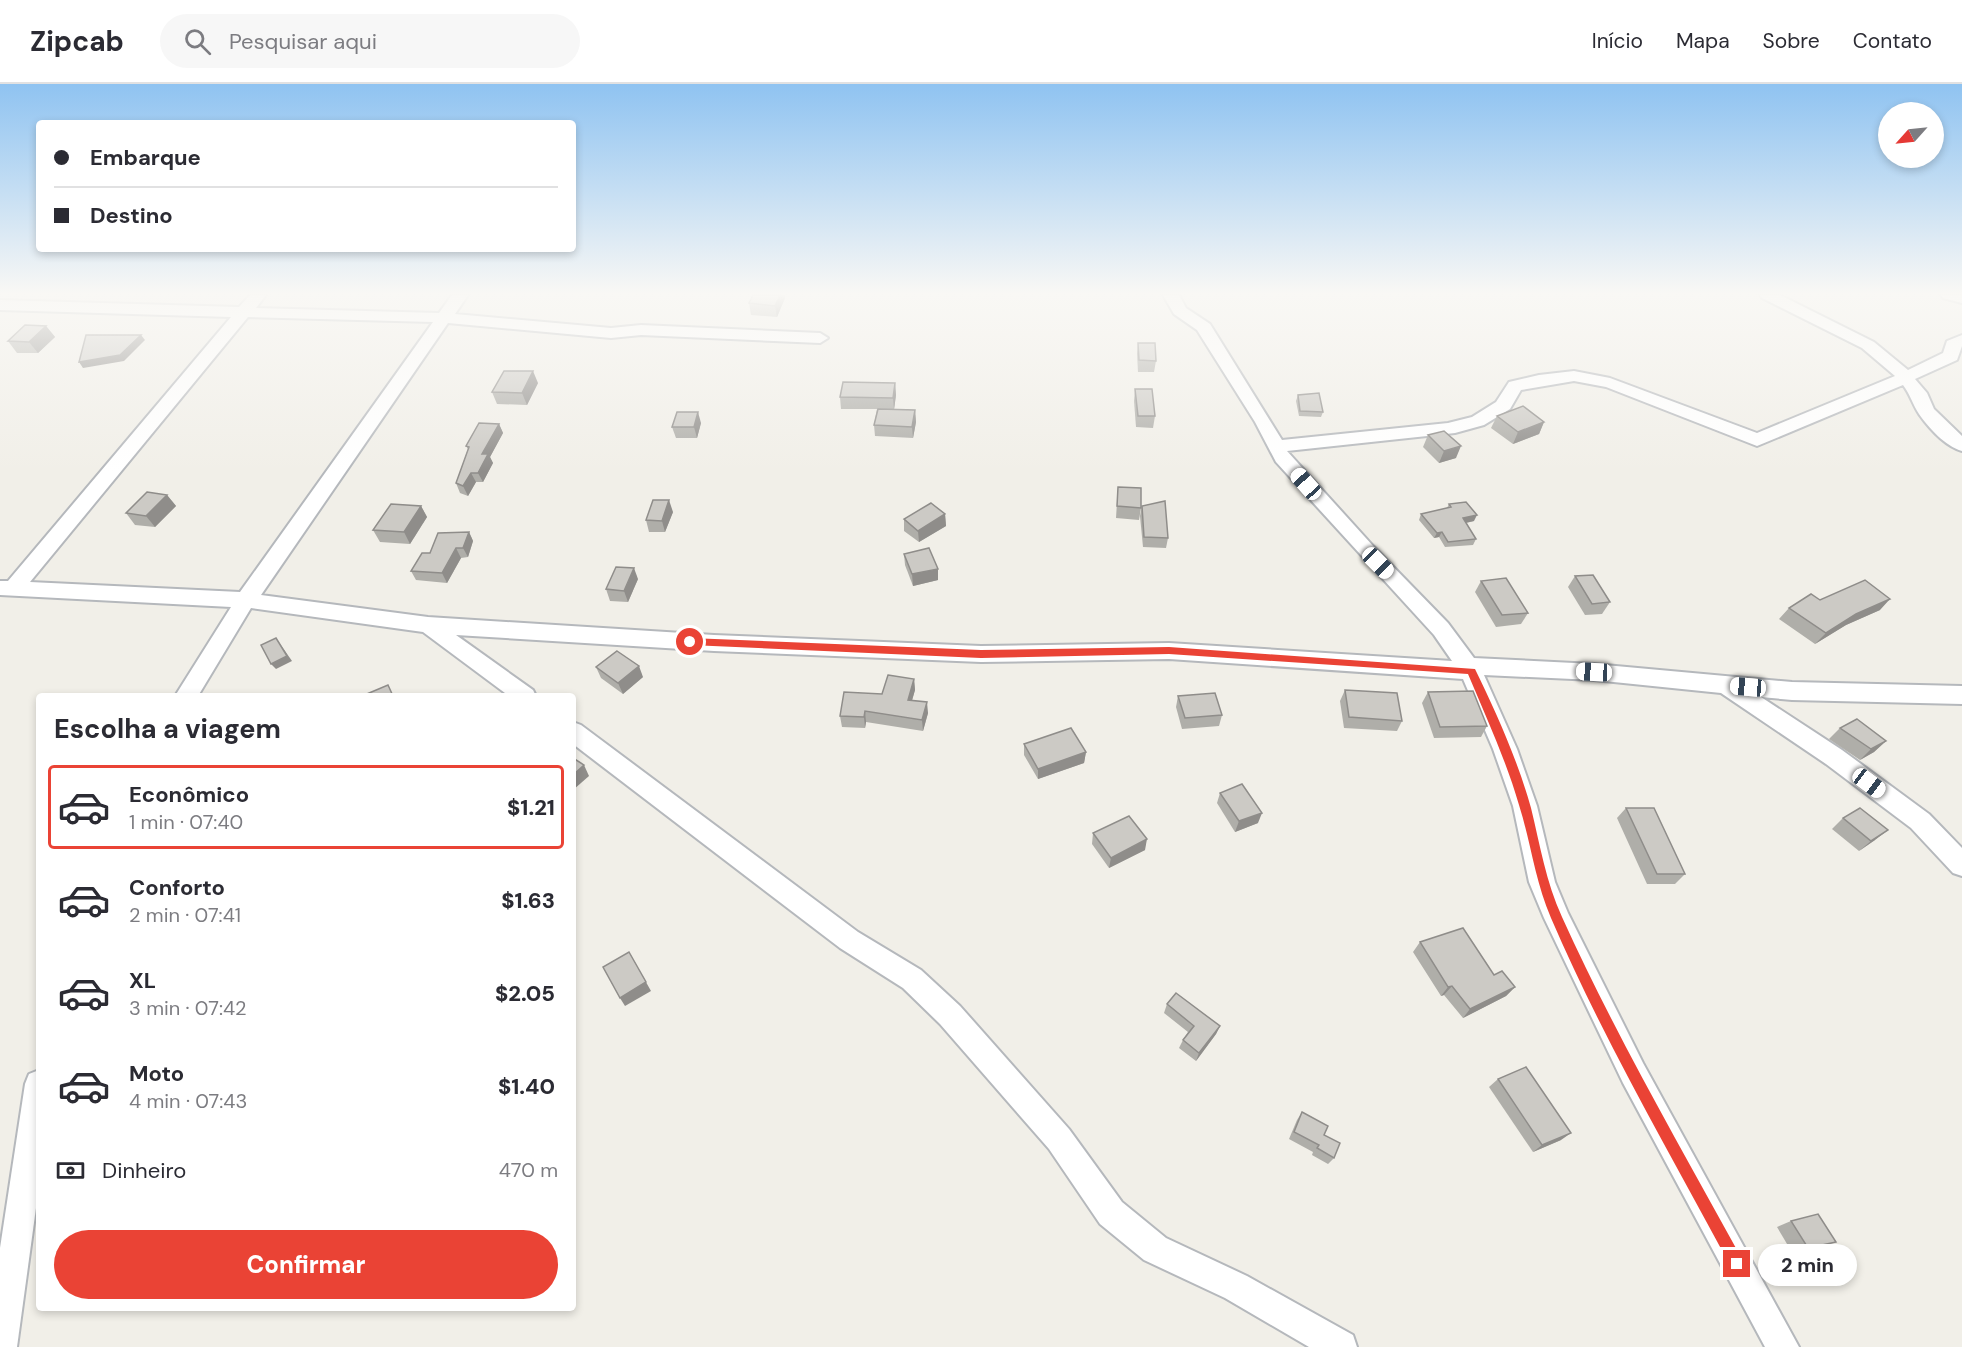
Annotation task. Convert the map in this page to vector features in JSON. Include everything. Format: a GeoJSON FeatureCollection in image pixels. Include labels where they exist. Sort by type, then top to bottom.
{"type":"FeatureCollection","features":[{"type":"Feature","properties":{"kind":"street"},"geometry":{"type":"LineString","coordinates":[[6,589],[208,354]]}},
{"type":"Feature","properties":{"kind":"street"},"geometry":{"type":"LineString","coordinates":[[188,693],[246,600],[421,354]]}},
{"type":"Feature","properties":{"kind":"street"},"geometry":{"type":"LineString","coordinates":[[1219,354],[1264,422],[1282,458],[1441,629],[1469,669],[1505,749],[1525,806],[1542,882],[1557,918],[1633,1073],[1783,1347]]}},
{"type":"Feature","properties":{"kind":"street"},"geometry":{"type":"LineString","coordinates":[[1878,354],[1896,367],[1918,393],[1926,411],[1944,431],[1962,445]]}},
{"type":"Feature","properties":{"kind":"street"},"geometry":{"type":"LineString","coordinates":[[1276,446],[1449,429],[1478,421],[1504,405],[1506,397],[1515,386],[1539,380],[1574,376],[1610,384],[1757,440],[1873,393],[1951,354]]}},
{"type":"Feature","properties":{"kind":"street"},"geometry":{"type":"LineString","coordinates":[[6,589],[246,600],[428,625],[714,643],[981,654],[1169,651],[1469,669],[1594,672],[1792,691],[1962,695]]}},
{"type":"Feature","properties":{"kind":"street"},"geometry":{"type":"LineString","coordinates":[[428,625],[521,693]]}},
{"type":"Feature","properties":{"kind":"street"},"geometry":{"type":"LineString","coordinates":[[1727,685],[1834,757],[1920,821],[1962,865]]}},
{"type":"Feature","properties":{"kind":"street"},"geometry":{"type":"LineString","coordinates":[[576,732],[849,940],[912,979],[950,1015],[1059,1139],[1111,1213],[1155,1249],[1236,1287],[1341,1347]]}},
{"type":"Feature","properties":{"kind":"street"},"geometry":{"type":"LineString","coordinates":[[1,1347],[13,1273],[27,1151],[36,1101]]}},
{"type":"Feature","properties":{"kind":"building"},"geometry":{"type":"Polygon","coordinates":[[[81,354],[121,354],[120,355],[79,362],[81,354]]]}},
{"type":"Feature","properties":{"kind":"building"},"geometry":{"type":"Polygon","coordinates":[[[1139,354],[1156,354],[1156,361],[1139,360],[1139,354]]]}},
{"type":"Feature","properties":{"kind":"building"},"geometry":{"type":"Polygon","coordinates":[[[504,371],[533,371],[522,393],[492,392],[504,371]]]}},
{"type":"Feature","properties":{"kind":"building"},"geometry":{"type":"Polygon","coordinates":[[[843,382],[895,383],[893,398],[840,397],[843,382]]]}},
{"type":"Feature","properties":{"kind":"building"},"geometry":{"type":"Polygon","coordinates":[[[1135,389],[1152,389],[1155,416],[1138,416],[1135,389]]]}},
{"type":"Feature","properties":{"kind":"building"},"geometry":{"type":"Polygon","coordinates":[[[1319,393],[1323,412],[1300,411],[1298,395],[1319,393]]]}},
{"type":"Feature","properties":{"kind":"building"},"geometry":{"type":"Polygon","coordinates":[[[1523,406],[1544,422],[1518,432],[1497,416],[1523,406]]]}},
{"type":"Feature","properties":{"kind":"building"},"geometry":{"type":"Polygon","coordinates":[[[878,409],[915,410],[912,427],[874,425],[878,409]]]}},
{"type":"Feature","properties":{"kind":"building"},"geometry":{"type":"Polygon","coordinates":[[[677,412],[698,412],[694,427],[672,427],[677,412]]]}},
{"type":"Feature","properties":{"kind":"building"},"geometry":{"type":"Polygon","coordinates":[[[479,423],[499,424],[482,454],[488,454],[478,473],[471,473],[463,486],[456,483],[469,447],[466,446],[479,423]]]}},
{"type":"Feature","properties":{"kind":"building"},"geometry":{"type":"Polygon","coordinates":[[[1444,431],[1461,446],[1444,451],[1428,435],[1444,431]]]}},
{"type":"Feature","properties":{"kind":"building"},"geometry":{"type":"Polygon","coordinates":[[[1118,487],[1141,488],[1141,508],[1117,506],[1118,487]]]}},
{"type":"Feature","properties":{"kind":"building"},"geometry":{"type":"Polygon","coordinates":[[[147,492],[167,495],[146,516],[126,513],[147,492]]]}},
{"type":"Feature","properties":{"kind":"building"},"geometry":{"type":"Polygon","coordinates":[[[653,500],[669,500],[662,521],[646,520],[653,500]]]}},
{"type":"Feature","properties":{"kind":"building"},"geometry":{"type":"Polygon","coordinates":[[[1165,501],[1168,538],[1144,537],[1142,506],[1165,501]]]}},
{"type":"Feature","properties":{"kind":"building"},"geometry":{"type":"Polygon","coordinates":[[[1466,502],[1477,515],[1463,518],[1476,539],[1448,542],[1442,532],[1437,533],[1421,514],[1451,507],[1449,504],[1466,502]]]}},
{"type":"Feature","properties":{"kind":"building"},"geometry":{"type":"Polygon","coordinates":[[[931,503],[945,514],[918,531],[904,519],[931,503]]]}},
{"type":"Feature","properties":{"kind":"building"},"geometry":{"type":"Polygon","coordinates":[[[391,504],[421,506],[404,532],[373,530],[391,504]]]}},
{"type":"Feature","properties":{"kind":"building"},"geometry":{"type":"Polygon","coordinates":[[[469,532],[463,548],[456,548],[442,573],[411,571],[422,553],[430,553],[438,533],[469,532]]]}},
{"type":"Feature","properties":{"kind":"building"},"geometry":{"type":"Polygon","coordinates":[[[929,548],[938,569],[912,574],[904,554],[929,548]]]}},
{"type":"Feature","properties":{"kind":"building"},"geometry":{"type":"Polygon","coordinates":[[[616,567],[634,568],[624,591],[606,589],[616,567]]]}},
{"type":"Feature","properties":{"kind":"building"},"geometry":{"type":"Polygon","coordinates":[[[1593,575],[1610,602],[1592,604],[1575,576],[1593,575]]]}},
{"type":"Feature","properties":{"kind":"building"},"geometry":{"type":"Polygon","coordinates":[[[1506,578],[1528,613],[1502,615],[1481,581],[1506,578]]]}},
{"type":"Feature","properties":{"kind":"building"},"geometry":{"type":"Polygon","coordinates":[[[1865,580],[1890,599],[1856,614],[1826,633],[1789,608],[1811,594],[1820,600],[1865,580]]]}},
{"type":"Feature","properties":{"kind":"building"},"geometry":{"type":"Polygon","coordinates":[[[276,638],[287,656],[271,664],[261,645],[276,638]]]}},
{"type":"Feature","properties":{"kind":"building"},"geometry":{"type":"Polygon","coordinates":[[[617,651],[639,666],[618,683],[596,667],[617,651]]]}},
{"type":"Feature","properties":{"kind":"building"},"geometry":{"type":"Polygon","coordinates":[[[888,675],[914,679],[908,700],[927,702],[922,720],[865,711],[864,717],[840,716],[844,692],[882,694],[888,675]]]}},
{"type":"Feature","properties":{"kind":"building"},"geometry":{"type":"Polygon","coordinates":[[[388,685],[392,693],[369,693],[388,685]]]}},
{"type":"Feature","properties":{"kind":"building"},"geometry":{"type":"Polygon","coordinates":[[[1345,690],[1397,693],[1402,721],[1349,717],[1345,690]]]}},
{"type":"Feature","properties":{"kind":"building"},"geometry":{"type":"Polygon","coordinates":[[[1473,691],[1487,726],[1440,727],[1428,692],[1473,691]]]}},
{"type":"Feature","properties":{"kind":"building"},"geometry":{"type":"Polygon","coordinates":[[[1215,693],[1222,715],[1185,718],[1178,696],[1215,693]]]}},
{"type":"Feature","properties":{"kind":"building"},"geometry":{"type":"Polygon","coordinates":[[[1857,719],[1886,741],[1871,749],[1840,728],[1857,719]]]}},
{"type":"Feature","properties":{"kind":"building"},"geometry":{"type":"Polygon","coordinates":[[[1071,728],[1086,752],[1038,769],[1024,744],[1071,728]]]}},
{"type":"Feature","properties":{"kind":"building"},"geometry":{"type":"Polygon","coordinates":[[[576,760],[584,765],[576,772],[576,760]]]}},
{"type":"Feature","properties":{"kind":"building"},"geometry":{"type":"Polygon","coordinates":[[[1242,784],[1262,813],[1239,821],[1220,793],[1242,784]]]}},
{"type":"Feature","properties":{"kind":"building"},"geometry":{"type":"Polygon","coordinates":[[[1626,808],[1654,808],[1685,874],[1657,874],[1626,808]]]}},
{"type":"Feature","properties":{"kind":"building"},"geometry":{"type":"Polygon","coordinates":[[[1860,808],[1888,830],[1871,841],[1843,818],[1860,808]]]}},
{"type":"Feature","properties":{"kind":"building"},"geometry":{"type":"Polygon","coordinates":[[[1129,816],[1147,839],[1111,858],[1093,833],[1129,816]]]}},
{"type":"Feature","properties":{"kind":"building"},"geometry":{"type":"Polygon","coordinates":[[[1463,928],[1494,975],[1502,971],[1515,987],[1470,1009],[1452,986],[1448,987],[1420,942],[1463,928]]]}},
{"type":"Feature","properties":{"kind":"building"},"geometry":{"type":"Polygon","coordinates":[[[629,952],[646,982],[620,998],[603,967],[629,952]]]}},
{"type":"Feature","properties":{"kind":"building"},"geometry":{"type":"Polygon","coordinates":[[[1176,993],[1220,1026],[1199,1053],[1183,1040],[1194,1026],[1167,1004],[1176,993]]]}},
{"type":"Feature","properties":{"kind":"building"},"geometry":{"type":"Polygon","coordinates":[[[1526,1067],[1571,1133],[1542,1145],[1498,1079],[1526,1067]]]}},
{"type":"Feature","properties":{"kind":"building"},"geometry":{"type":"Polygon","coordinates":[[[1302,1112],[1328,1126],[1324,1135],[1340,1143],[1334,1158],[1317,1148],[1319,1145],[1294,1132],[1302,1112]]]}},
{"type":"Feature","properties":{"kind":"building"},"geometry":{"type":"Polygon","coordinates":[[[1818,1214],[1836,1242],[1808,1248],[1791,1221],[1818,1214]]]}},
{"type":"Feature","properties":{"kind":"route"},"geometry":{"type":"LineString","coordinates":[[690,642],[981,654],[1169,651],[1471,671],[1505,749],[1525,806],[1542,882],[1557,918],[1633,1073],[1737,1264]]}}]}
